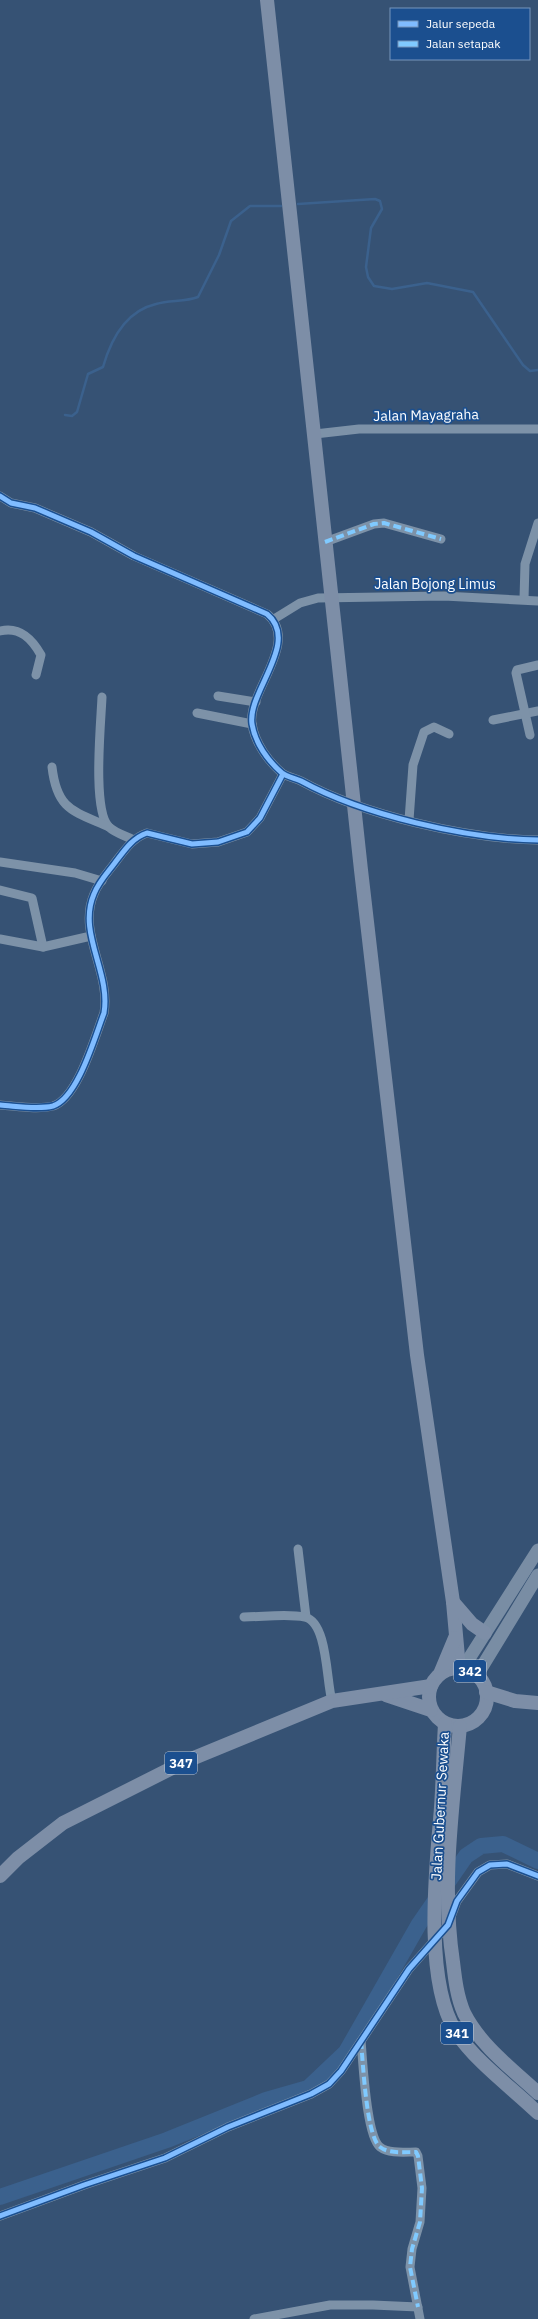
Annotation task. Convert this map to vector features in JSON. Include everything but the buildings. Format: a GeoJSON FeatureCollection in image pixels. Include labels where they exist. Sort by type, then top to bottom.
{"type":"FeatureCollection","features":[{"type":"Feature","properties":{"kind":"main road"},"geometry":{"type":"LineString","coordinates":[[268,0],[325,542],[417,1355],[453,1602],[455,1636],[461,1668]]}},
{"type":"Feature","properties":{"kind":"main road"},"geometry":{"type":"LineString","coordinates":[[453,1602],[472,1624],[485,1633]]}},
{"type":"Feature","properties":{"kind":"main road"},"geometry":{"type":"LineString","coordinates":[[440,1674],[455,1636]]}},
{"type":"Feature","properties":{"kind":"main road","name":"342"},"geometry":{"type":"LineString","coordinates":[[430,1686],[440,1674],[449,1669],[461,1668],[477,1675],[483,1682],[486,1692],[487,1704],[482,1713]]}},
{"type":"Feature","properties":{"kind":"main road"},"geometry":{"type":"LineString","coordinates":[[384,1694],[430,1686],[428,1698],[431,1710],[437,1718],[445,1724],[460,1726],[472,1722],[482,1713],[515,1701]]}},
{"type":"Feature","properties":{"kind":"main road"},"geometry":{"type":"LineString","coordinates":[[486,1692],[515,1701],[538,1703]]}},
{"type":"Feature","properties":{"kind":"main road"},"geometry":{"type":"LineString","coordinates":[[384,1694],[431,1710]]}},
{"type":"Feature","properties":{"kind":"main road","name":"347"},"geometry":{"type":"LineString","coordinates":[[0,1876],[38,1841],[63,1823],[184,1762],[332,1701],[384,1694]]}},
{"type":"Feature","properties":{"kind":"main road","name":"Jalan Gubernur Sewaka"},"geometry":{"type":"LineString","coordinates":[[441,1893],[445,1724]]}},
{"type":"Feature","properties":{"kind":"main road","name":"341"},"geometry":{"type":"LineString","coordinates":[[443,1846],[460,1726]]}},
{"type":"Feature","properties":{"kind":"main road","name":"Jalan Gubernur Sewaka"},"geometry":{"type":"LineString","coordinates":[[441,1893],[447,1865],[443,1846]]}},
{"type":"Feature","properties":{"kind":"main road","name":"341"},"geometry":{"type":"LineString","coordinates":[[441,1893],[441,1924],[457,1992],[464,2012],[484,2041],[538,2093]]}},
{"type":"Feature","properties":{"kind":"main road","name":"341"},"geometry":{"type":"LineString","coordinates":[[441,1924],[436,1937],[438,1977],[447,2013],[456,2032],[471,2050],[538,2113]]}},
{"type":"Feature","properties":{"kind":"street","name":"Jalan Mayagraha"},"geometry":{"type":"LineString","coordinates":[[314,434],[359,429],[538,429]]}},
{"type":"Feature","properties":{"kind":"street"},"geometry":{"type":"LineString","coordinates":[[0,496],[12,503],[35,508],[91,532],[134,556],[267,614],[274,619],[277,632],[276,650],[256,702],[252,724],[258,743],[266,756],[283,774],[355,805],[409,820],[478,834],[538,840]]}},
{"type":"Feature","properties":{"kind":"street"},"geometry":{"type":"LineString","coordinates":[[325,542],[374,524],[384,523],[441,539]]}},
{"type":"Feature","properties":{"kind":"street"},"geometry":{"type":"LineString","coordinates":[[524,599],[525,564],[538,523]]}},
{"type":"Feature","properties":{"kind":"street","name":"Jalan Bojong Limus"},"geometry":{"type":"LineString","coordinates":[[274,619],[300,603],[318,598],[332,597],[444,596],[524,599],[538,601]]}},
{"type":"Feature","properties":{"kind":"street"},"geometry":{"type":"LineString","coordinates":[[0,631],[7,629],[20,632],[32,640],[41,654],[36,675]]}},
{"type":"Feature","properties":{"kind":"street"},"geometry":{"type":"LineString","coordinates":[[530,735],[516,673],[517,670],[538,665]]}},
{"type":"Feature","properties":{"kind":"street"},"geometry":{"type":"LineString","coordinates":[[218,696],[256,702]]}},
{"type":"Feature","properties":{"kind":"street"},"geometry":{"type":"LineString","coordinates":[[102,697],[98,746],[101,800],[109,827]]}},
{"type":"Feature","properties":{"kind":"street"},"geometry":{"type":"LineString","coordinates":[[493,720],[526,712],[538,711]]}},
{"type":"Feature","properties":{"kind":"street"},"geometry":{"type":"LineString","coordinates":[[197,713],[252,724]]}},
{"type":"Feature","properties":{"kind":"street"},"geometry":{"type":"LineString","coordinates":[[409,820],[413,765],[424,732],[434,727],[449,734]]}},
{"type":"Feature","properties":{"kind":"street"},"geometry":{"type":"LineString","coordinates":[[52,767],[54,784],[63,802],[83,815],[134,840]]}},
{"type":"Feature","properties":{"kind":"street"},"geometry":{"type":"LineString","coordinates":[[0,1105],[52,1106],[62,1101],[79,1075],[104,1013],[106,1003],[102,970],[88,917],[90,904],[94,892],[102,880],[134,840],[147,833],[192,844],[206,844],[247,832],[260,818],[283,774]]}},
{"type":"Feature","properties":{"kind":"street"},"geometry":{"type":"LineString","coordinates":[[0,862],[75,874],[102,880]]}},
{"type":"Feature","properties":{"kind":"street"},"geometry":{"type":"LineString","coordinates":[[0,890],[32,898],[43,947]]}},
{"type":"Feature","properties":{"kind":"street"},"geometry":{"type":"LineString","coordinates":[[0,939],[43,947],[92,936]]}},
{"type":"Feature","properties":{"kind":"street"},"geometry":{"type":"LineString","coordinates":[[298,1549],[306,1617]]}},
{"type":"Feature","properties":{"kind":"street"},"geometry":{"type":"LineString","coordinates":[[461,1668],[538,1550]]}},
{"type":"Feature","properties":{"kind":"street"},"geometry":{"type":"LineString","coordinates":[[477,1675],[538,1575]]}},
{"type":"Feature","properties":{"kind":"street"},"geometry":{"type":"LineString","coordinates":[[244,1617],[293,1616],[306,1617],[315,1622],[320,1634],[332,1701]]}},
{"type":"Feature","properties":{"kind":"street"},"geometry":{"type":"LineString","coordinates":[[441,1924],[478,1872],[490,1865],[507,1864],[538,1876]]}},
{"type":"Feature","properties":{"kind":"street"},"geometry":{"type":"LineString","coordinates":[[0,2216],[84,2185],[165,2158],[228,2127],[311,2094],[329,2084],[341,2071],[381,2014],[390,1996],[436,1937]]}},
{"type":"Feature","properties":{"kind":"street"},"geometry":{"type":"LineString","coordinates":[[361,2041],[369,2120],[375,2141],[380,2147],[402,2153],[416,2152],[418,2156],[422,2188],[420,2222],[412,2249],[410,2267],[420,2319]]}},
{"type":"Feature","properties":{"kind":"street"},"geometry":{"type":"LineString","coordinates":[[254,2319],[330,2305],[418,2307]]}},
{"type":"Feature","properties":{"kind":"waterway"},"geometry":{"type":"LineString","coordinates":[[298,204],[375,199],[380,201],[382,209],[371,228],[366,267],[368,277],[374,286],[392,289],[427,283],[473,292],[523,365],[530,371],[538,370]]}},
{"type":"Feature","properties":{"kind":"waterway"},"geometry":{"type":"LineString","coordinates":[[65,415],[72,416],[77,412],[88,374],[103,367],[110,346],[121,328],[128,320],[136,313],[156,304],[188,300],[198,297],[219,255],[231,221],[250,206],[281,206]]}},
{"type":"Feature","properties":{"kind":"waterway"},"geometry":{"type":"LineString","coordinates":[[0,2197],[167,2140],[266,2100],[308,2088],[346,2052],[419,1924],[466,1856],[481,1846],[503,1844],[538,1861]]}},
{"type":"Feature","properties":{"kind":"marked path"},"geometry":{"type":"LineString","coordinates":[[325,542],[374,524],[384,523],[441,539]]}},
{"type":"Feature","properties":{"kind":"marked path"},"geometry":{"type":"LineString","coordinates":[[361,2041],[368,2114],[375,2140],[380,2147],[388,2151],[416,2152],[418,2156],[422,2188],[420,2222],[412,2249],[410,2267],[418,2307]]}},
{"type":"Feature","properties":{"kind":"cycle path"},"geometry":{"type":"LineString","coordinates":[[0,496],[11,503],[35,508],[91,532],[134,556],[267,614],[276,625],[278,638],[276,653],[257,697],[253,711],[252,724],[259,745],[272,763],[284,774],[354,804],[416,823],[480,835],[510,839],[538,840]]}},
{"type":"Feature","properties":{"kind":"cycle path"},"geometry":{"type":"LineString","coordinates":[[0,1105],[33,1108],[53,1106],[62,1101],[78,1079],[104,1013],[105,998],[103,983],[89,923],[90,909],[98,886],[125,850],[137,838],[147,833],[192,844],[218,842],[247,832],[260,818],[283,774]]}},
{"type":"Feature","properties":{"kind":"cycle path"},"geometry":{"type":"LineString","coordinates":[[0,2216],[84,2185],[165,2158],[228,2127],[311,2094],[329,2084],[341,2071],[409,1969],[448,1925],[457,1901],[478,1872],[490,1865],[507,1864],[538,1876]]}}]}
